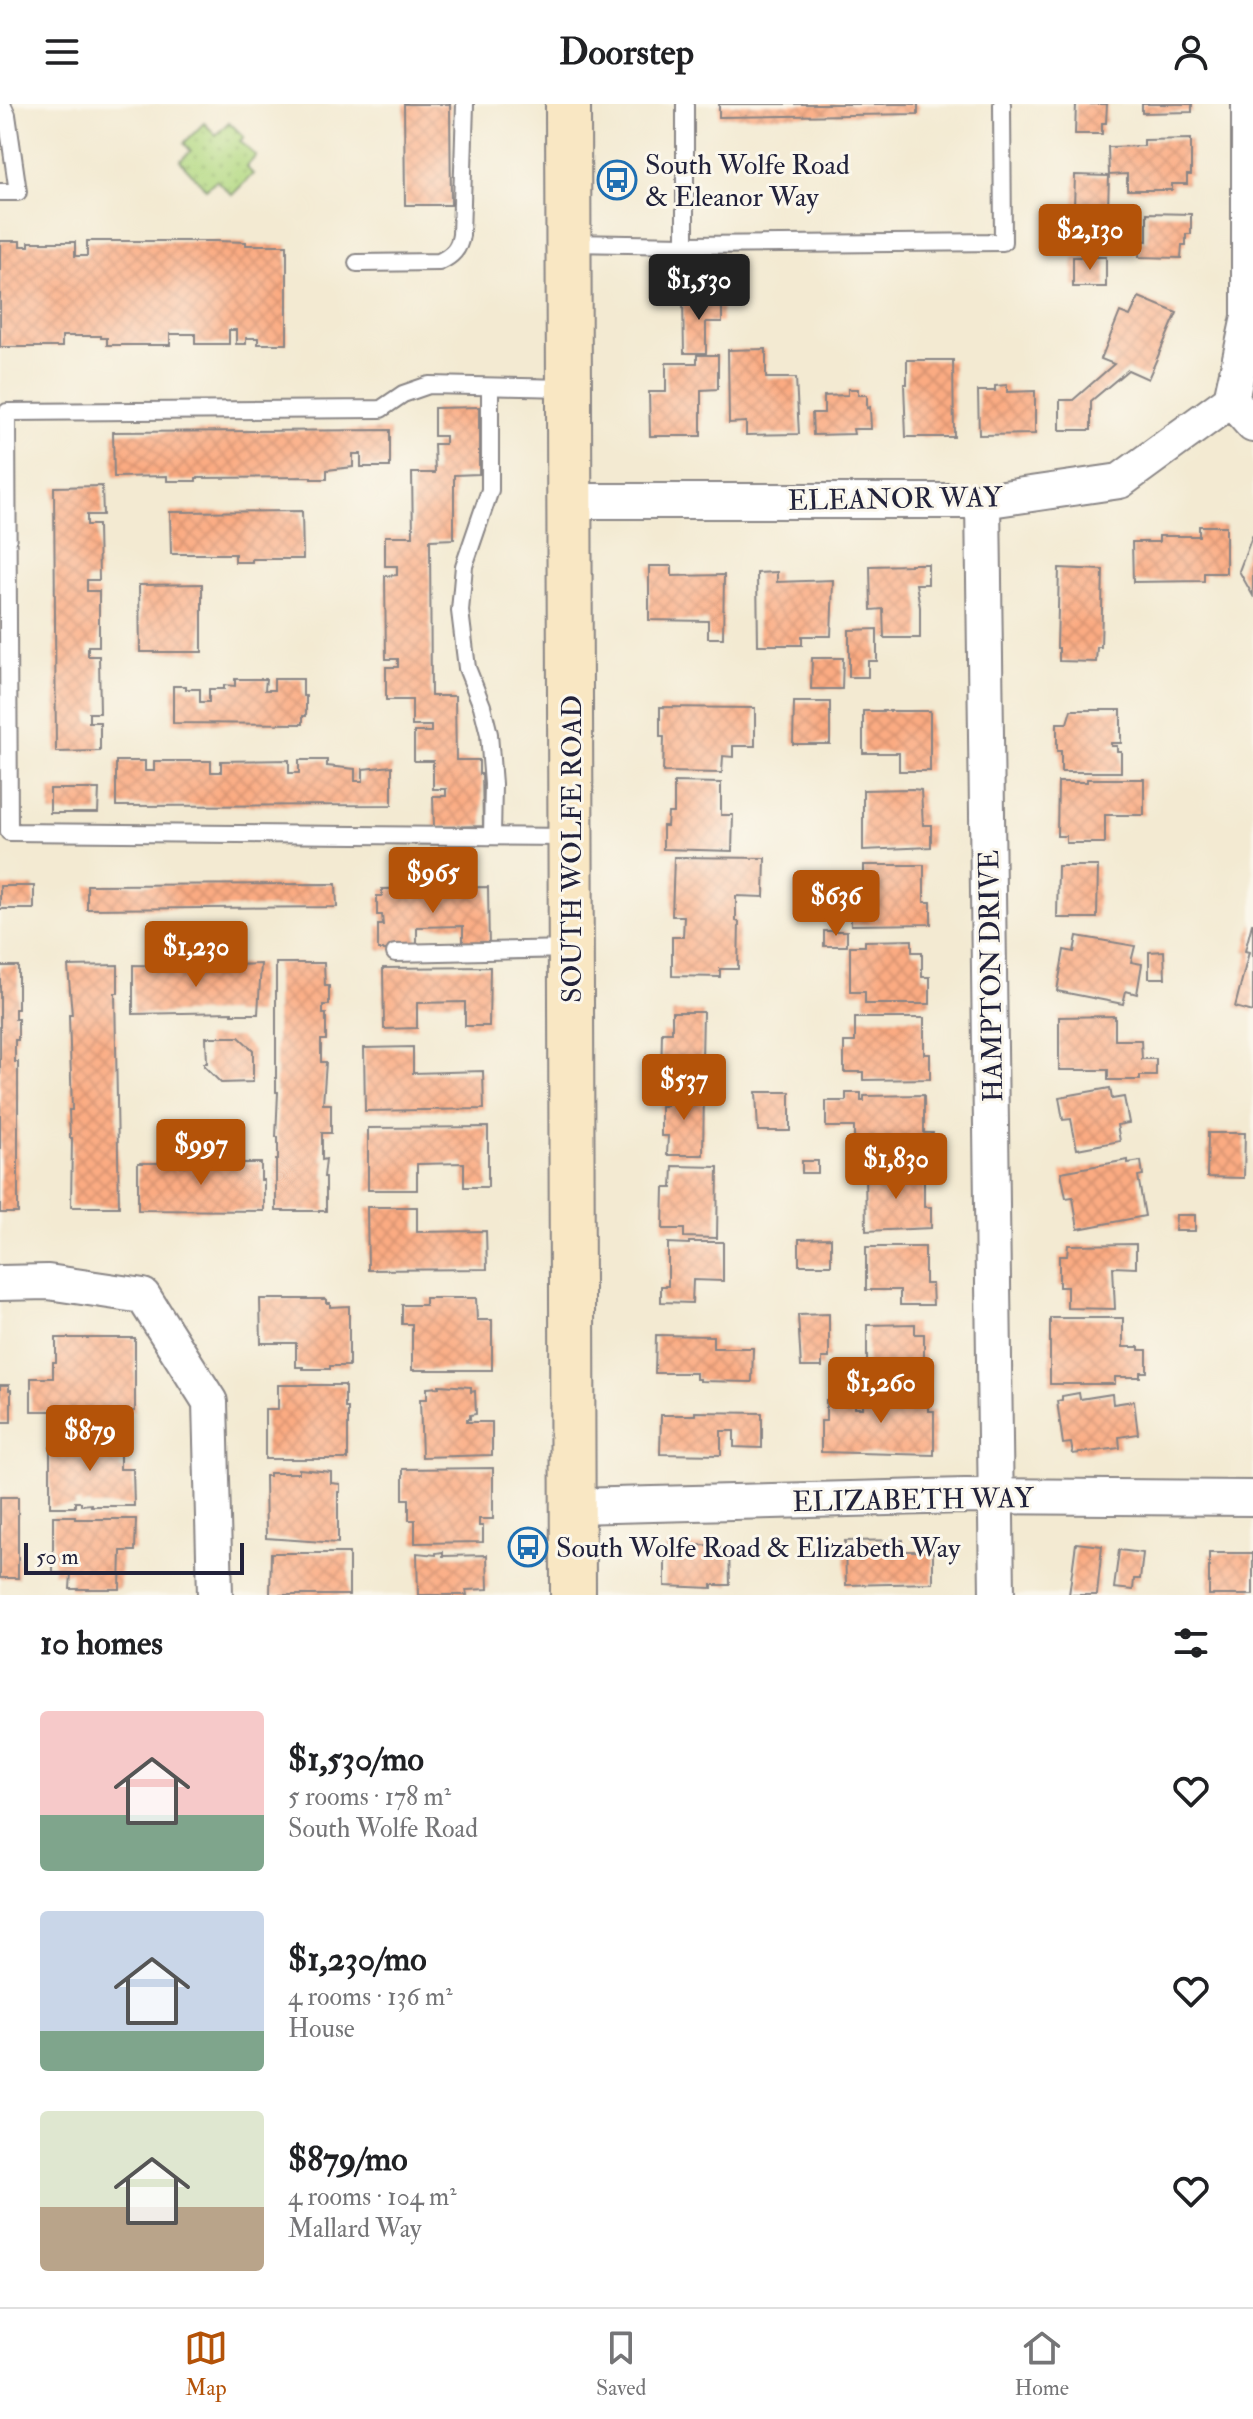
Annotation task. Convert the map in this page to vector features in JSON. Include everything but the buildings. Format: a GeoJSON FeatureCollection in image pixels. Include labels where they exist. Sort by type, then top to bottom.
{"type":"FeatureCollection","features":[{"type":"Feature","properties":{"kind":"main road","name":"SOUTH WOLFE ROAD"},"geometry":{"type":"LineString","coordinates":[[568,104],[573,1595]]}},
{"type":"Feature","properties":{"kind":"street","name":"ELEANOR WAY"},"geometry":{"type":"LineString","coordinates":[[569,501],[983,501],[1120,481],[1242,412],[1249,317],[1250,113]]}},
{"type":"Feature","properties":{"kind":"street","name":"HAMPTON DRIVE"},"geometry":{"type":"LineString","coordinates":[[983,501],[997,1595]]}},
{"type":"Feature","properties":{"kind":"street"},"geometry":{"type":"LineString","coordinates":[[0,1283],[48,1282],[143,1296],[210,1402],[215,1595]]}},
{"type":"Feature","properties":{"kind":"street","name":"ELIZABETH WAY"},"geometry":{"type":"LineString","coordinates":[[573,1506],[997,1497],[1253,1498]]}},
{"type":"Feature","properties":{"kind":"lane"},"geometry":{"type":"LineString","coordinates":[[0,192],[18,192],[7,115],[2,104]]}},
{"type":"Feature","properties":{"kind":"lane"},"geometry":{"type":"LineString","coordinates":[[357,263],[439,262],[456,249],[461,235],[465,104]]}},
{"type":"Feature","properties":{"kind":"lane"},"geometry":{"type":"LineString","coordinates":[[685,104],[685,245]]}},
{"type":"Feature","properties":{"kind":"lane"},"geometry":{"type":"LineString","coordinates":[[568,243],[1003,242],[1002,104]]}},
{"type":"Feature","properties":{"kind":"lane"},"geometry":{"type":"LineString","coordinates":[[569,388],[429,385],[403,394],[381,409],[7,412],[7,443],[9,832],[571,837]]}},
{"type":"Feature","properties":{"kind":"lane"},"geometry":{"type":"LineString","coordinates":[[490,387],[490,490],[464,566],[460,611],[467,668],[489,734],[493,784],[492,836]]}},
{"type":"Feature","properties":{"kind":"lane"},"geometry":{"type":"LineString","coordinates":[[395,953],[571,949]]}},
{"type":"Feature","properties":{"kind":"green space"},"geometry":{"type":"Polygon","coordinates":[[[229,122],[244,137],[240,141],[256,156],[246,167],[253,174],[232,195],[216,180],[206,189],[180,161],[191,151],[184,143],[204,123],[216,135],[229,122]]]}},
{"type":"Feature","properties":{"kind":"place","name":"South Wolfe Road & Eleanor Way"},"geometry":{"type":"Point","coordinates":[617,180]}},
{"type":"Feature","properties":{"kind":"place","name":"South Wolfe Road & Elizabeth Way"},"geometry":{"type":"Point","coordinates":[528,1547]}}]}
